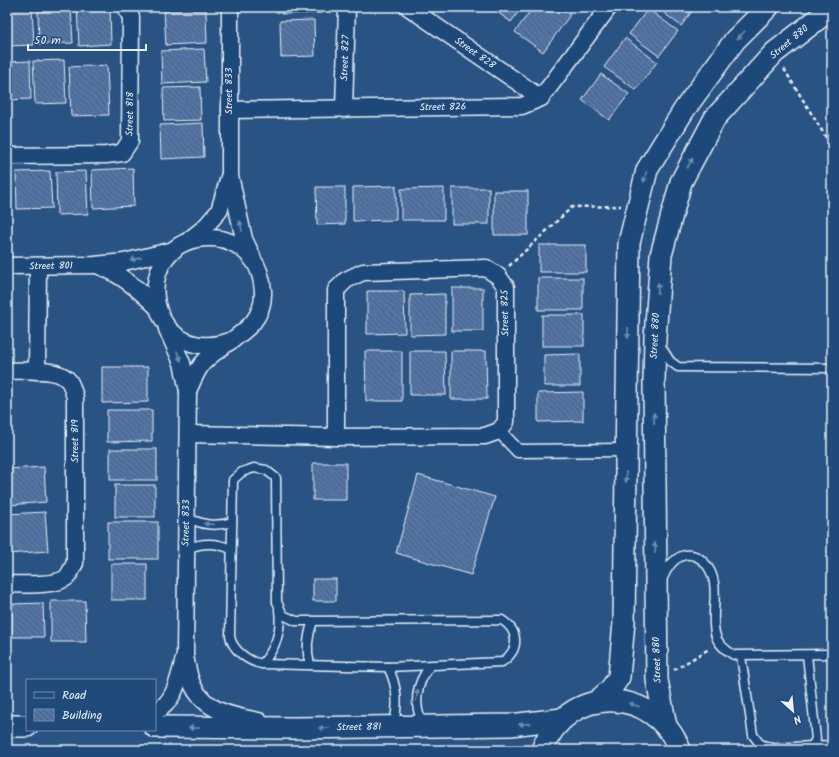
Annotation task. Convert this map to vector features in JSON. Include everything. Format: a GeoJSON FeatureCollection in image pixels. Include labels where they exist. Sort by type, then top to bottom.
{"type":"FeatureCollection","features":[{"type":"Feature","properties":{"kind":"street","name":"Street 818"},"geometry":{"type":"LineString","coordinates":[[7,156],[106,155],[122,153],[130,141],[131,17],[125,7]]}},
{"type":"Feature","properties":{"kind":"street","name":"Street 833"},"geometry":{"type":"LineString","coordinates":[[230,7],[230,176],[244,239],[254,262]]}},
{"type":"Feature","properties":{"kind":"street","name":"Street 827"},"geometry":{"type":"LineString","coordinates":[[344,108],[347,7]]}},
{"type":"Feature","properties":{"kind":"street","name":"Street 828"},"geometry":{"type":"LineString","coordinates":[[408,7],[541,98]]}},
{"type":"Feature","properties":{"kind":"street"},"geometry":{"type":"LineString","coordinates":[[541,98],[609,7]]}},
{"type":"Feature","properties":{"kind":"street"},"geometry":{"type":"LineString","coordinates":[[596,702],[610,690],[619,677],[624,622],[629,243],[638,206],[647,170],[684,110],[735,40],[768,7]]}},
{"type":"Feature","properties":{"kind":"street","name":"Street 880"},"geometry":{"type":"LineString","coordinates":[[666,726],[657,680],[656,598],[655,338],[661,255],[680,182],[715,118],[774,53],[832,8]]}},
{"type":"Feature","properties":{"kind":"street","name":"Street 826"},"geometry":{"type":"LineString","coordinates":[[230,110],[522,106],[541,98]]}},
{"type":"Feature","properties":{"kind":"street","name":"Street 833"},"geometry":{"type":"LineString","coordinates":[[179,247],[204,228],[219,211],[230,176]]}},
{"type":"Feature","properties":{"kind":"street"},"geometry":{"type":"LineString","coordinates":[[203,238],[223,239],[241,248],[254,262],[263,283],[262,306],[251,326],[233,340],[215,345],[195,344],[183,340],[164,322],[157,307],[156,282],[162,265],[179,247],[203,238]]}},
{"type":"Feature","properties":{"kind":"street","name":"Street 801"},"geometry":{"type":"LineString","coordinates":[[7,266],[38,267],[95,265],[124,262],[179,247]]}},
{"type":"Feature","properties":{"kind":"street","name":"Street 801"},"geometry":{"type":"LineString","coordinates":[[95,265],[114,272],[136,288],[157,307]]}},
{"type":"Feature","properties":{"kind":"street"},"geometry":{"type":"LineString","coordinates":[[7,371],[37,371],[38,267]]}},
{"type":"Feature","properties":{"kind":"street","name":"Street 825"},"geometry":{"type":"LineString","coordinates":[[336,437],[336,290],[346,280],[363,272],[486,268],[498,276],[506,287],[506,422],[499,431]]}},
{"type":"Feature","properties":{"kind":"street","name":"Street 833"},"geometry":{"type":"LineString","coordinates":[[164,322],[182,362],[188,391],[185,655],[192,686],[203,700],[216,710],[239,718],[296,728]]}},
{"type":"Feature","properties":{"kind":"street","name":"Street 833"},"geometry":{"type":"LineString","coordinates":[[188,391],[202,364],[233,340]]}},
{"type":"Feature","properties":{"kind":"street","name":"Street 819"},"geometry":{"type":"LineString","coordinates":[[7,584],[47,583],[59,581],[66,577],[75,563],[75,397],[68,380],[65,377],[53,372],[37,371]]}},
{"type":"Feature","properties":{"kind":"street"},"geometry":{"type":"LineString","coordinates":[[188,434],[336,437],[485,436],[499,431],[518,451],[626,450]]}},
{"type":"Feature","properties":{"kind":"street","name":"Street 833"},"geometry":{"type":"LineString","coordinates":[[156,711],[167,704],[174,692],[185,655]]}},
{"type":"Feature","properties":{"kind":"street"},"geometry":{"type":"LineString","coordinates":[[542,750],[550,733],[562,719],[572,712],[596,702],[615,700],[634,704],[652,713],[666,726],[680,750]]}},
{"type":"Feature","properties":{"kind":"street","name":"Street 881"},"geometry":{"type":"LineString","coordinates":[[156,727],[296,728],[510,725],[562,719]]}},
{"type":"Feature","properties":{"kind":"street"},"geometry":{"type":"LineString","coordinates":[[7,726],[26,726]]}},
{"type":"Feature","properties":{"kind":"lane"},"geometry":{"type":"LineString","coordinates":[[655,338],[670,361],[678,367],[832,368]]}},
{"type":"Feature","properties":{"kind":"lane"},"geometry":{"type":"LineString","coordinates":[[262,664],[277,642],[280,626],[277,602],[276,478],[266,470],[254,468],[248,469],[236,475],[233,480],[230,640],[233,646],[247,658],[262,664],[388,667],[502,662],[513,652],[516,637],[513,630],[502,620],[313,622],[289,619],[279,609]]}},
{"type":"Feature","properties":{"kind":"lane"},"geometry":{"type":"LineString","coordinates":[[186,517],[211,525],[232,522]]}},
{"type":"Feature","properties":{"kind":"lane"},"geometry":{"type":"LineString","coordinates":[[186,549],[210,543],[231,549]]}},
{"type":"Feature","properties":{"kind":"lane"},"geometry":{"type":"LineString","coordinates":[[656,598],[666,569],[676,559],[689,555],[701,559],[707,566],[715,582],[715,633],[722,648],[728,652],[742,656],[832,654]]}},
{"type":"Feature","properties":{"kind":"lane"},"geometry":{"type":"LineString","coordinates":[[310,665],[307,639],[313,622]]}},
{"type":"Feature","properties":{"kind":"lane"},"geometry":{"type":"LineString","coordinates":[[808,655],[816,739],[812,746]]}},
{"type":"Feature","properties":{"kind":"lane"},"geometry":{"type":"LineString","coordinates":[[742,656],[753,735],[760,744],[772,748],[832,745]]}},
{"type":"Feature","properties":{"kind":"lane"},"geometry":{"type":"LineString","coordinates":[[423,726],[417,707],[416,697],[421,680],[430,666]]}},
{"type":"Feature","properties":{"kind":"lane"},"geometry":{"type":"LineString","coordinates":[[388,667],[397,693],[396,716],[393,727]]}},
{"type":"Feature","properties":{"kind":"path"},"geometry":{"type":"LineString","coordinates":[[774,53],[832,146]]}},
{"type":"Feature","properties":{"kind":"path"},"geometry":{"type":"LineString","coordinates":[[498,276],[572,207],[638,206]]}},
{"type":"Feature","properties":{"kind":"path"},"geometry":{"type":"LineString","coordinates":[[657,680],[706,652],[718,640]]}},
{"type":"Feature","properties":{"kind":"building"},"geometry":{"type":"Polygon","coordinates":[[[32,7],[34,45],[7,46],[7,8],[32,7]]]}},
{"type":"Feature","properties":{"kind":"building"},"geometry":{"type":"Polygon","coordinates":[[[77,7],[110,7],[111,44],[79,46],[77,7]]]}},
{"type":"Feature","properties":{"kind":"building"},"geometry":{"type":"Polygon","coordinates":[[[281,7],[322,7],[322,13],[281,14],[281,7]]]}},
{"type":"Feature","properties":{"kind":"building"},"geometry":{"type":"Polygon","coordinates":[[[490,7],[522,7],[511,22],[490,7]]]}},
{"type":"Feature","properties":{"kind":"building"},"geometry":{"type":"Polygon","coordinates":[[[533,7],[560,7],[570,15],[543,52],[515,32],[533,7]]]}},
{"type":"Feature","properties":{"kind":"building"},"geometry":{"type":"Polygon","coordinates":[[[656,7],[695,7],[681,26],[656,7]]]}},
{"type":"Feature","properties":{"kind":"building"},"geometry":{"type":"Polygon","coordinates":[[[71,9],[73,43],[39,44],[38,11],[71,9]]]}},
{"type":"Feature","properties":{"kind":"building"},"geometry":{"type":"Polygon","coordinates":[[[648,9],[678,31],[659,56],[629,34],[648,9]]]}},
{"type":"Feature","properties":{"kind":"building"},"geometry":{"type":"Polygon","coordinates":[[[206,10],[207,43],[166,45],[164,11],[206,10]]]}},
{"type":"Feature","properties":{"kind":"building"},"geometry":{"type":"Polygon","coordinates":[[[314,20],[315,56],[281,57],[280,21],[314,20]]]}},
{"type":"Feature","properties":{"kind":"building"},"geometry":{"type":"Polygon","coordinates":[[[625,38],[657,62],[636,90],[604,67],[625,38]]]}},
{"type":"Feature","properties":{"kind":"building"},"geometry":{"type":"Polygon","coordinates":[[[204,49],[206,82],[162,84],[161,51],[204,49]]]}},
{"type":"Feature","properties":{"kind":"building"},"geometry":{"type":"Polygon","coordinates":[[[64,60],[66,103],[35,104],[33,61],[64,60]]]}},
{"type":"Feature","properties":{"kind":"building"},"geometry":{"type":"Polygon","coordinates":[[[30,61],[31,99],[7,100],[7,62],[30,61]]]}},
{"type":"Feature","properties":{"kind":"building"},"geometry":{"type":"Polygon","coordinates":[[[107,65],[109,115],[71,116],[69,67],[107,65]]]}},
{"type":"Feature","properties":{"kind":"building"},"geometry":{"type":"Polygon","coordinates":[[[601,74],[629,94],[609,120],[582,100],[601,74]]]}},
{"type":"Feature","properties":{"kind":"building"},"geometry":{"type":"Polygon","coordinates":[[[200,87],[201,120],[164,121],[163,88],[200,87]]]}},
{"type":"Feature","properties":{"kind":"building"},"geometry":{"type":"Polygon","coordinates":[[[203,123],[204,157],[161,159],[160,125],[203,123]]]}},
{"type":"Feature","properties":{"kind":"building"},"geometry":{"type":"Polygon","coordinates":[[[133,168],[134,206],[93,208],[92,170],[133,168]]]}},
{"type":"Feature","properties":{"kind":"building"},"geometry":{"type":"Polygon","coordinates":[[[7,171],[9,171],[10,216],[7,217],[7,171]]]}},
{"type":"Feature","properties":{"kind":"building"},"geometry":{"type":"Polygon","coordinates":[[[50,171],[52,208],[17,209],[16,172],[50,171]]]}},
{"type":"Feature","properties":{"kind":"building"},"geometry":{"type":"Polygon","coordinates":[[[86,171],[88,214],[57,215],[56,172],[86,171]]]}},
{"type":"Feature","properties":{"kind":"building"},"geometry":{"type":"Polygon","coordinates":[[[396,186],[396,220],[353,221],[353,187],[396,186]]]}},
{"type":"Feature","properties":{"kind":"building"},"geometry":{"type":"Polygon","coordinates":[[[316,187],[345,187],[345,224],[317,225],[316,187]]]}},
{"type":"Feature","properties":{"kind":"building"},"geometry":{"type":"Polygon","coordinates":[[[444,188],[444,220],[401,220],[401,189],[444,188]]]}},
{"type":"Feature","properties":{"kind":"building"},"geometry":{"type":"Polygon","coordinates":[[[452,188],[489,188],[489,224],[452,224],[452,188]]]}},
{"type":"Feature","properties":{"kind":"building"},"geometry":{"type":"Polygon","coordinates":[[[494,191],[528,191],[528,235],[494,235],[494,191]]]}},
{"type":"Feature","properties":{"kind":"building"},"geometry":{"type":"Polygon","coordinates":[[[539,245],[586,245],[586,272],[539,272],[539,245]]]}},
{"type":"Feature","properties":{"kind":"building"},"geometry":{"type":"Polygon","coordinates":[[[538,278],[583,278],[583,310],[538,310],[538,278]]]}},
{"type":"Feature","properties":{"kind":"building"},"geometry":{"type":"Polygon","coordinates":[[[452,288],[483,288],[483,331],[452,331],[452,288]]]}},
{"type":"Feature","properties":{"kind":"building"},"geometry":{"type":"Polygon","coordinates":[[[367,291],[404,291],[405,333],[367,334],[367,291]]]}},
{"type":"Feature","properties":{"kind":"building"},"geometry":{"type":"Polygon","coordinates":[[[445,294],[445,334],[410,335],[410,295],[445,294]]]}},
{"type":"Feature","properties":{"kind":"building"},"geometry":{"type":"Polygon","coordinates":[[[542,315],[584,315],[584,346],[542,346],[542,315]]]}},
{"type":"Feature","properties":{"kind":"building"},"geometry":{"type":"Polygon","coordinates":[[[365,351],[402,351],[402,401],[366,401],[365,351]]]}},
{"type":"Feature","properties":{"kind":"building"},"geometry":{"type":"Polygon","coordinates":[[[410,351],[445,351],[446,395],[410,395],[410,351]]]}},
{"type":"Feature","properties":{"kind":"building"},"geometry":{"type":"Polygon","coordinates":[[[451,351],[486,351],[487,399],[451,399],[451,351]]]}},
{"type":"Feature","properties":{"kind":"building"},"geometry":{"type":"Polygon","coordinates":[[[580,354],[580,386],[544,386],[544,355],[580,354]]]}},
{"type":"Feature","properties":{"kind":"building"},"geometry":{"type":"Polygon","coordinates":[[[102,367],[148,367],[148,402],[102,403],[102,367]]]}},
{"type":"Feature","properties":{"kind":"building"},"geometry":{"type":"Polygon","coordinates":[[[583,392],[583,421],[538,422],[538,393],[583,392]]]}},
{"type":"Feature","properties":{"kind":"building"},"geometry":{"type":"Polygon","coordinates":[[[107,410],[152,410],[152,441],[107,442],[107,410]]]}},
{"type":"Feature","properties":{"kind":"building"},"geometry":{"type":"Polygon","coordinates":[[[110,449],[157,449],[157,480],[110,480],[110,449]]]}},
{"type":"Feature","properties":{"kind":"building"},"geometry":{"type":"Polygon","coordinates":[[[313,463],[346,463],[346,500],[313,500],[313,463]]]}},
{"type":"Feature","properties":{"kind":"building"},"geometry":{"type":"Polygon","coordinates":[[[44,467],[46,502],[8,505],[7,469],[44,467]]]}},
{"type":"Feature","properties":{"kind":"building"},"geometry":{"type":"Polygon","coordinates":[[[418,475],[495,497],[471,575],[396,553],[418,475]]]}},
{"type":"Feature","properties":{"kind":"building"},"geometry":{"type":"Polygon","coordinates":[[[115,485],[155,485],[155,517],[115,517],[115,485]]]}},
{"type":"Feature","properties":{"kind":"building"},"geometry":{"type":"Polygon","coordinates":[[[45,512],[48,551],[7,554],[7,514],[45,512]]]}},
{"type":"Feature","properties":{"kind":"building"},"geometry":{"type":"Polygon","coordinates":[[[108,522],[158,522],[158,559],[108,559],[108,522]]]}},
{"type":"Feature","properties":{"kind":"building"},"geometry":{"type":"Polygon","coordinates":[[[111,564],[147,564],[147,600],[111,600],[111,564]]]}},
{"type":"Feature","properties":{"kind":"building"},"geometry":{"type":"Polygon","coordinates":[[[313,579],[336,579],[336,601],[313,601],[313,579]]]}},
{"type":"Feature","properties":{"kind":"building"},"geometry":{"type":"Polygon","coordinates":[[[51,601],[85,601],[86,642],[51,642],[51,601]]]}},
{"type":"Feature","properties":{"kind":"building"},"geometry":{"type":"Polygon","coordinates":[[[43,603],[44,637],[12,637],[12,604],[43,603]]]}}]}
